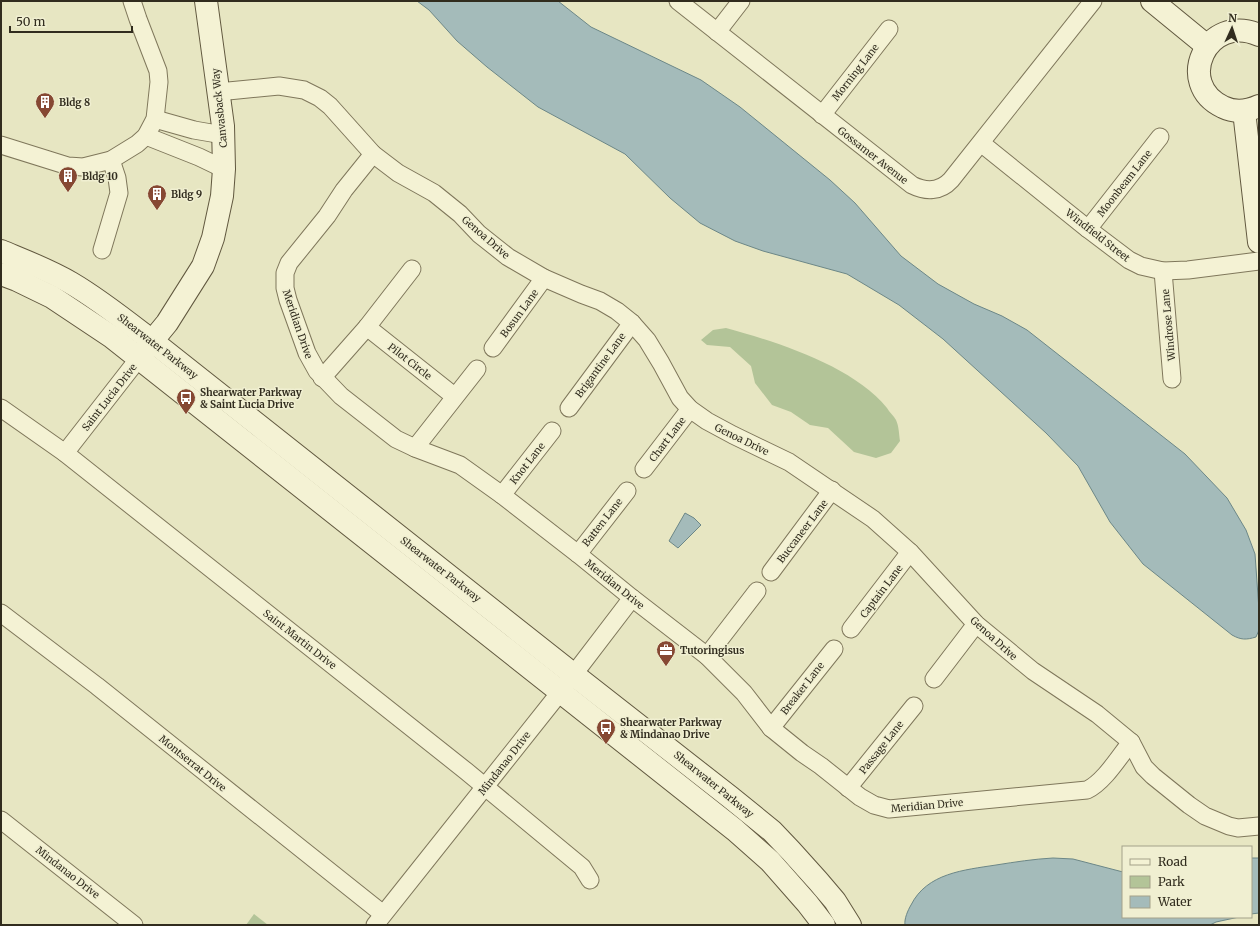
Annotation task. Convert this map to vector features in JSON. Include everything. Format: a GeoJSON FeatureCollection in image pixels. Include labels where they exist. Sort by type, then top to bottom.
{"type":"FeatureCollection","features":[{"type":"Feature","properties":{"kind":"main road","name":"Canvasback Way"},"geometry":{"type":"LineString","coordinates":[[152,340],[167,323],[203,266],[216,225],[222,196],[224,169],[223,135],[206,1]]}},
{"type":"Feature","properties":{"kind":"main road"},"geometry":{"type":"LineString","coordinates":[[1152,1],[1207,46]]}},
{"type":"Feature","properties":{"kind":"main road"},"geometry":{"type":"LineString","coordinates":[[1259,35],[1244,30],[1228,32],[1213,40],[1207,46],[1202,54],[1200,63],[1200,77],[1204,90],[1217,104],[1234,111],[1252,108],[1259,242]]}},
{"type":"Feature","properties":{"kind":"main road","name":"Shearwater Parkway"},"geometry":{"type":"LineString","coordinates":[[1,251],[44,269],[72,284],[152,340],[567,683],[770,861],[807,902],[824,925]]}},
{"type":"Feature","properties":{"kind":"main road","name":"Shearwater Parkway"},"geometry":{"type":"LineString","coordinates":[[1,274],[52,297],[112,337],[567,683],[724,792],[772,831],[792,851],[835,901],[850,925]]}},
{"type":"Feature","properties":{"kind":"main road","name":"Saint Lucia Drive"},"geometry":{"type":"LineString","coordinates":[[139,358],[152,340]]}},
{"type":"Feature","properties":{"kind":"street"},"geometry":{"type":"LineString","coordinates":[[1,145],[74,167],[92,166],[111,160],[137,144],[146,136],[155,119],[159,82],[158,71],[132,1]]}},
{"type":"Feature","properties":{"kind":"street","name":"Gossamer Avenue"},"geometry":{"type":"LineString","coordinates":[[678,1],[912,185],[919,189],[928,190],[938,189],[946,185],[981,143],[1092,1]]}},
{"type":"Feature","properties":{"kind":"street"},"geometry":{"type":"LineString","coordinates":[[717,32],[741,1]]}},
{"type":"Feature","properties":{"kind":"street","name":"Morning Lane"},"geometry":{"type":"LineString","coordinates":[[822,115],[888,29]]}},
{"type":"Feature","properties":{"kind":"street","name":"Genoa Drive"},"geometry":{"type":"LineString","coordinates":[[218,92],[279,86],[304,90],[320,98],[330,106],[373,154],[398,173],[434,193],[460,214],[479,234],[508,257],[544,278],[600,301],[617,311],[632,323],[647,340],[680,398],[690,409],[707,421],[732,435],[789,462],[873,519],[910,552],[976,624],[1033,671],[1097,714],[1130,742],[1139,760],[1153,776],[1189,805],[1205,816],[1221,824],[1238,828],[1259,826]]}},
{"type":"Feature","properties":{"kind":"street"},"geometry":{"type":"LineString","coordinates":[[155,119],[194,130],[223,135]]}},
{"type":"Feature","properties":{"kind":"street"},"geometry":{"type":"LineString","coordinates":[[146,136],[199,157],[224,169]]}},
{"type":"Feature","properties":{"kind":"street","name":"Moonbeam Lane"},"geometry":{"type":"LineString","coordinates":[[1088,229],[1160,137]]}},
{"type":"Feature","properties":{"kind":"street","name":"Windfield Street"},"geometry":{"type":"LineString","coordinates":[[981,143],[1088,229],[1129,260],[1141,266],[1163,271],[1188,270],[1259,261]]}},
{"type":"Feature","properties":{"kind":"street","name":"Meridian Drive"},"geometry":{"type":"LineString","coordinates":[[373,154],[344,190],[327,216],[289,263],[285,273],[285,288],[307,353],[322,378],[341,396],[396,439],[460,465],[502,495],[707,656],[744,693],[771,728],[848,788],[867,802],[874,805],[889,809],[1087,790],[1100,781],[1130,742]]}},
{"type":"Feature","properties":{"kind":"street"},"geometry":{"type":"LineString","coordinates":[[102,250],[119,193],[117,178],[111,160]]}},
{"type":"Feature","properties":{"kind":"street"},"geometry":{"type":"LineString","coordinates":[[322,378],[367,326],[412,269]]}},
{"type":"Feature","properties":{"kind":"street","name":"Windrose Lane"},"geometry":{"type":"LineString","coordinates":[[1163,271],[1172,378]]}},
{"type":"Feature","properties":{"kind":"street","name":"Bosun Lane"},"geometry":{"type":"LineString","coordinates":[[493,348],[544,278]]}},
{"type":"Feature","properties":{"kind":"street","name":"Brigantine Lane"},"geometry":{"type":"LineString","coordinates":[[569,408],[632,323]]}},
{"type":"Feature","properties":{"kind":"street","name":"Pilot Circle"},"geometry":{"type":"LineString","coordinates":[[367,326],[454,396]]}},
{"type":"Feature","properties":{"kind":"street","name":"Saint Lucia Drive"},"geometry":{"type":"LineString","coordinates":[[65,453],[139,358]]}},
{"type":"Feature","properties":{"kind":"street"},"geometry":{"type":"LineString","coordinates":[[415,448],[454,396],[477,369]]}},
{"type":"Feature","properties":{"kind":"street","name":"Saint Martin Drive"},"geometry":{"type":"LineString","coordinates":[[1,408],[65,453],[485,787],[582,867],[590,880]]}},
{"type":"Feature","properties":{"kind":"street","name":"Chart Lane"},"geometry":{"type":"LineString","coordinates":[[644,468],[690,409]]}},
{"type":"Feature","properties":{"kind":"street","name":"Knot Lane"},"geometry":{"type":"LineString","coordinates":[[502,495],[552,431]]}},
{"type":"Feature","properties":{"kind":"street","name":"Buccaneer Lane"},"geometry":{"type":"LineString","coordinates":[[771,572],[832,490]]}},
{"type":"Feature","properties":{"kind":"street","name":"Batten Lane"},"geometry":{"type":"LineString","coordinates":[[578,554],[627,491]]}},
{"type":"Feature","properties":{"kind":"street","name":"Captain Lane"},"geometry":{"type":"LineString","coordinates":[[851,629],[910,552]]}},
{"type":"Feature","properties":{"kind":"street"},"geometry":{"type":"LineString","coordinates":[[707,656],[757,591]]}},
{"type":"Feature","properties":{"kind":"street","name":"Mindanao Drive"},"geometry":{"type":"LineString","coordinates":[[379,920],[567,683],[632,598]]}},
{"type":"Feature","properties":{"kind":"street","name":"Montserrat Drive"},"geometry":{"type":"LineString","coordinates":[[1,613],[103,691],[379,920]]}},
{"type":"Feature","properties":{"kind":"street"},"geometry":{"type":"LineString","coordinates":[[934,679],[976,624]]}},
{"type":"Feature","properties":{"kind":"street","name":"Breaker Lane"},"geometry":{"type":"LineString","coordinates":[[771,728],[834,649]]}},
{"type":"Feature","properties":{"kind":"street","name":"Passage Lane"},"geometry":{"type":"LineString","coordinates":[[848,788],[914,706]]}},
{"type":"Feature","properties":{"kind":"street","name":"Mindanao Drive"},"geometry":{"type":"LineString","coordinates":[[1,820],[134,925]]}},
{"type":"Feature","properties":{"kind":"green space"},"geometry":{"type":"Polygon","coordinates":[[[726,328],[790,348],[835,368],[855,380],[872,393],[894,417],[898,425],[900,441],[891,453],[876,458],[854,452],[828,428],[810,425],[791,412],[772,405],[755,383],[751,366],[730,347],[707,345],[701,340],[713,330],[726,328]]]}},
{"type":"Feature","properties":{"kind":"green space"},"geometry":{"type":"Polygon","coordinates":[[[254,914],[268,925],[246,925],[254,914]]]}},
{"type":"Feature","properties":{"kind":"water"},"geometry":{"type":"Polygon","coordinates":[[[417,1],[558,1],[591,27],[701,80],[740,107],[830,180],[855,203],[901,256],[938,284],[974,304],[1002,316],[1027,330],[1185,454],[1227,498],[1246,530],[1255,554],[1259,610],[1259,630],[1256,637],[1244,639],[1232,635],[1143,564],[1110,522],[1078,466],[1046,433],[943,339],[899,305],[847,274],[763,251],[735,241],[700,223],[670,198],[625,154],[538,107],[487,67],[457,41],[429,10],[417,1]]]}},
{"type":"Feature","properties":{"kind":"water"},"geometry":{"type":"Polygon","coordinates":[[[685,513],[694,518],[701,525],[678,548],[669,541],[685,513]]]}},
{"type":"Feature","properties":{"kind":"water"},"geometry":{"type":"Polygon","coordinates":[[[1053,858],[1073,859],[1122,872],[1122,918],[1234,918],[1216,922],[1210,925],[905,925],[908,912],[918,894],[936,880],[959,871],[1053,858]]]}},
{"type":"Feature","properties":{"kind":"water"},"geometry":{"type":"Polygon","coordinates":[[[1252,858],[1259,858],[1259,913],[1252,914],[1252,858]]]}},
{"type":"Feature","properties":{"kind":"place","name":"Bldg 8"},"geometry":{"type":"Point","coordinates":[45,119]}},
{"type":"Feature","properties":{"kind":"place","name":"Bldg 10"},"geometry":{"type":"Point","coordinates":[68,193]}},
{"type":"Feature","properties":{"kind":"place","name":"Bldg 9"},"geometry":{"type":"Point","coordinates":[157,211]}},
{"type":"Feature","properties":{"kind":"place","name":"Shearwater Parkway & Saint Lucia Drive"},"geometry":{"type":"Point","coordinates":[186,415]}},
{"type":"Feature","properties":{"kind":"place","name":"Tutoringisus"},"geometry":{"type":"Point","coordinates":[666,667]}},
{"type":"Feature","properties":{"kind":"place","name":"Shearwater Parkway & Mindanao Drive"},"geometry":{"type":"Point","coordinates":[606,745]}}]}
